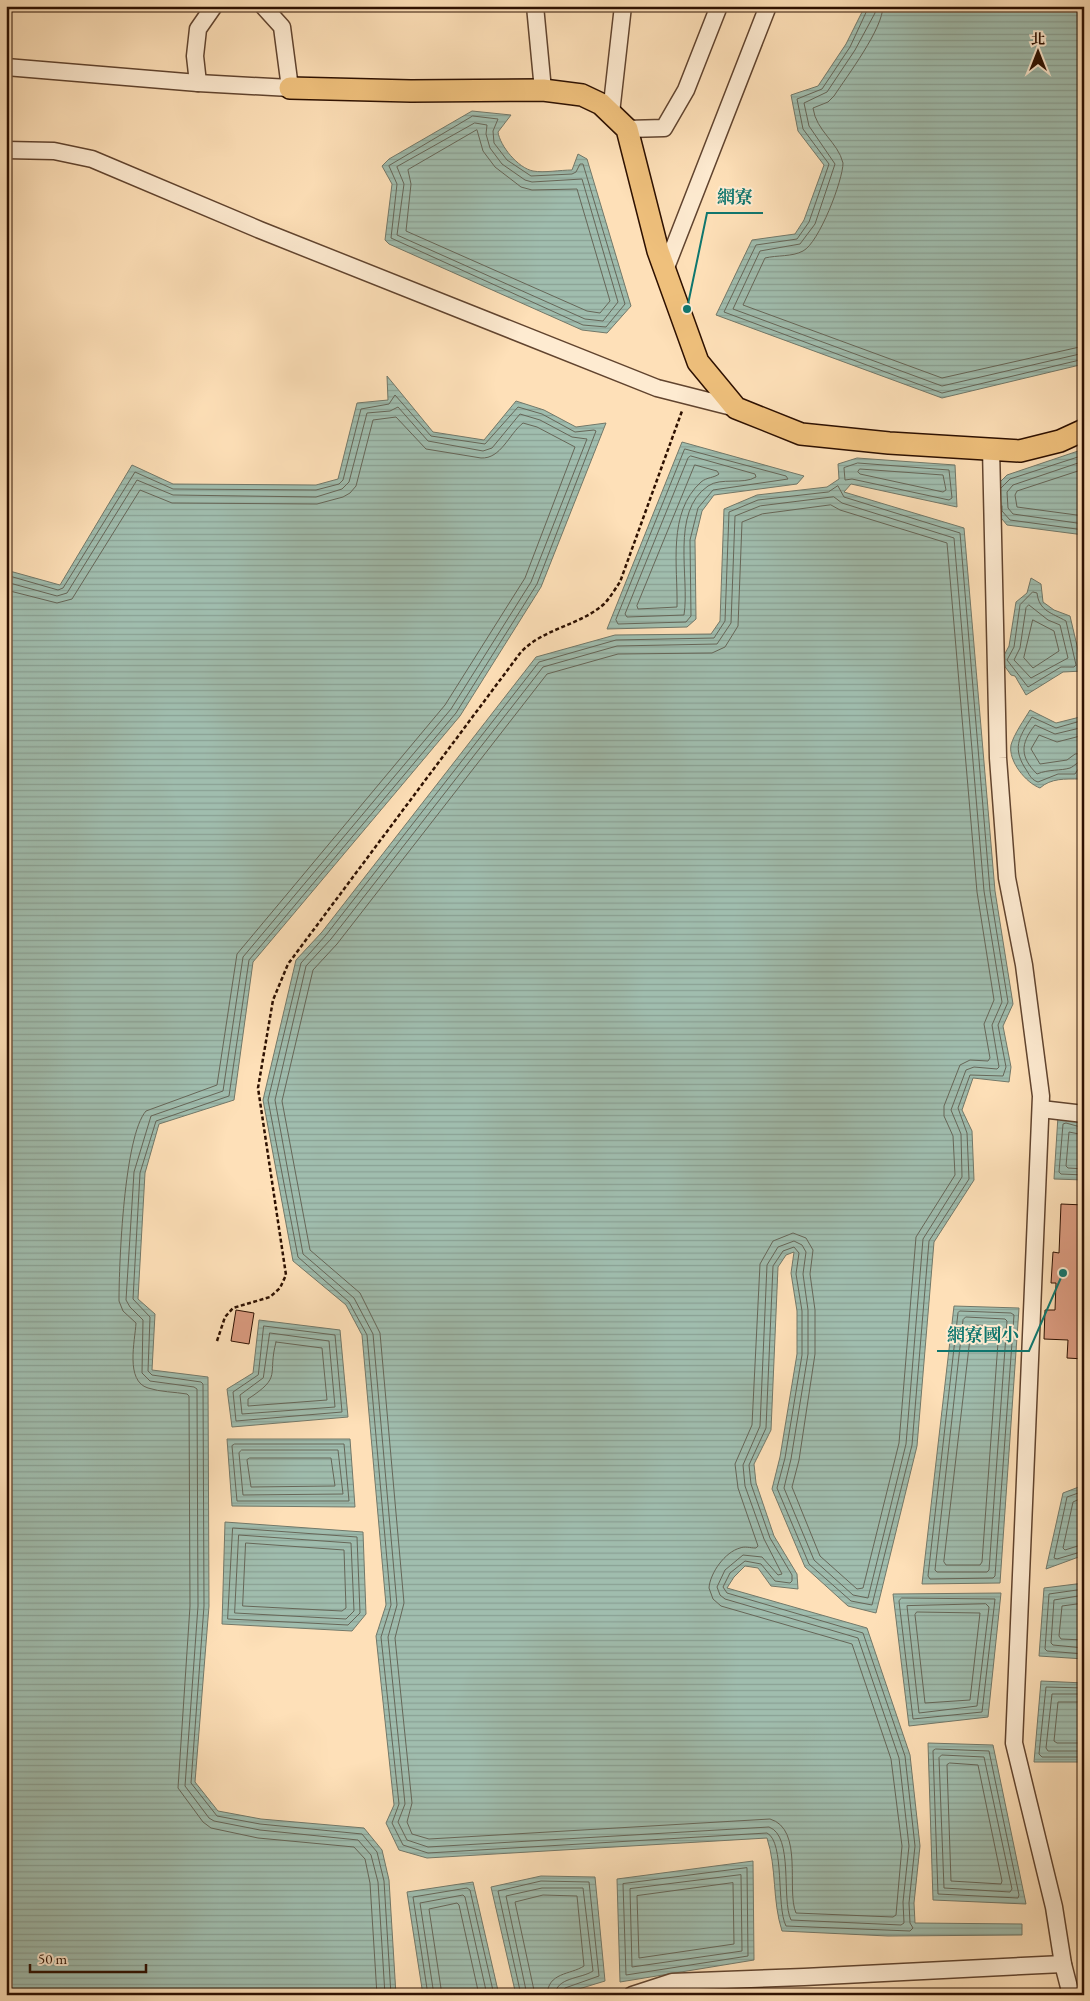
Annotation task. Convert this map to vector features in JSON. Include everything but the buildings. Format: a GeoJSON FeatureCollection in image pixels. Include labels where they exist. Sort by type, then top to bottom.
{"type":"FeatureCollection","features":[{"type":"Feature","properties":{"kind":"main road"},"geometry":{"type":"LineString","coordinates":[[290,88],[412,91],[543,90],[582,95],[601,104],[627,129],[665,270],[698,362],[736,408],[801,434],[889,443],[1020,451],[1060,441],[1084,430]]}},
{"type":"Feature","properties":{"kind":"street"},"geometry":{"type":"LineString","coordinates":[[198,83],[195,56],[198,29],[214,6]]}},
{"type":"Feature","properties":{"kind":"street"},"geometry":{"type":"LineString","coordinates":[[6,67],[198,83],[290,88],[282,27],[263,6]]}},
{"type":"Feature","properties":{"kind":"street"},"geometry":{"type":"LineString","coordinates":[[535,6],[543,90]]}},
{"type":"Feature","properties":{"kind":"street"},"geometry":{"type":"LineString","coordinates":[[611,113],[623,6]]}},
{"type":"Feature","properties":{"kind":"street"},"geometry":{"type":"LineString","coordinates":[[627,129],[664,128],[686,90],[718,6]]}},
{"type":"Feature","properties":{"kind":"street"},"geometry":{"type":"LineString","coordinates":[[665,270],[768,6]]}},
{"type":"Feature","properties":{"kind":"street"},"geometry":{"type":"LineString","coordinates":[[6,150],[54,151],[92,159],[288,241],[657,388],[736,408]]}},
{"type":"Feature","properties":{"kind":"street"},"geometry":{"type":"LineString","coordinates":[[991,448],[998,758],[1007,878],[1024,965],[1041,1096],[1014,1743],[1054,1907],[1062,1964],[1071,1995]]}},
{"type":"Feature","properties":{"kind":"street"},"geometry":{"type":"LineString","coordinates":[[1041,1109],[1084,1114]]}},
{"type":"Feature","properties":{"kind":"street"},"geometry":{"type":"LineString","coordinates":[[632,1995],[672,1982],[804,1978],[1062,1964]]}},
{"type":"Feature","properties":{"kind":"path"},"geometry":{"type":"LineString","coordinates":[[217,1341],[225,1317],[233,1308],[270,1297],[280,1288],[286,1275],[258,1088],[273,1000],[288,964],[521,652],[532,642],[586,616],[605,603],[620,582],[687,397]]}},
{"type":"Feature","properties":{"kind":"water"},"geometry":{"type":"Polygon","coordinates":[[[865,6],[1084,6],[1084,364],[942,398],[716,315],[752,240],[795,234],[804,220],[824,165],[798,131],[791,95],[818,86],[846,44],[865,6]]]}},
{"type":"Feature","properties":{"kind":"water"},"geometry":{"type":"Polygon","coordinates":[[[472,111],[511,115],[498,132],[499,138],[511,156],[527,169],[542,172],[572,170],[578,154],[587,159],[631,306],[607,333],[582,330],[389,244],[385,240],[392,184],[382,166],[389,159],[472,111]]]}},
{"type":"Feature","properties":{"kind":"water"},"geometry":{"type":"Polygon","coordinates":[[[387,376],[433,432],[484,440],[516,401],[544,410],[576,427],[606,423],[541,587],[460,716],[253,962],[234,1100],[159,1124],[145,1173],[138,1299],[155,1314],[152,1370],[208,1377],[209,1606],[195,1782],[218,1811],[261,1819],[364,1828],[382,1850],[389,1880],[396,1995],[6,1995],[6,570],[60,585],[132,465],[173,484],[316,485],[338,479],[357,403],[388,400],[387,376]]]}},
{"type":"Feature","properties":{"kind":"water"},"geometry":{"type":"Polygon","coordinates":[[[682,442],[804,476],[797,484],[714,495],[702,511],[695,540],[696,619],[687,627],[607,629],[682,442]]]}},
{"type":"Feature","properties":{"kind":"water"},"geometry":{"type":"Polygon","coordinates":[[[1084,449],[1084,535],[1007,525],[997,513],[995,487],[1007,475],[1084,449]]]}},
{"type":"Feature","properties":{"kind":"water"},"geometry":{"type":"Polygon","coordinates":[[[857,458],[955,465],[957,507],[851,484],[844,492],[964,528],[995,891],[1013,1004],[1003,1026],[1011,1067],[1009,1082],[973,1078],[962,1110],[972,1131],[974,1180],[934,1242],[917,1446],[876,1613],[848,1606],[805,1567],[772,1489],[780,1457],[797,1354],[797,1311],[791,1273],[794,1252],[786,1255],[778,1267],[771,1430],[754,1464],[756,1483],[774,1536],[797,1574],[798,1589],[771,1586],[758,1568],[745,1566],[734,1577],[727,1588],[867,1628],[910,1755],[920,1846],[914,1903],[915,1923],[1022,1924],[1022,1935],[888,1936],[782,1931],[767,1838],[427,1858],[399,1850],[386,1823],[394,1805],[376,1636],[386,1605],[362,1335],[346,1305],[293,1261],[263,1100],[296,960],[322,932],[536,657],[615,635],[711,634],[720,621],[724,509],[757,495],[827,487],[839,479],[838,464],[857,458]]]}},
{"type":"Feature","properties":{"kind":"water"},"geometry":{"type":"Polygon","coordinates":[[[1031,578],[1041,584],[1043,602],[1054,610],[1070,616],[1083,671],[1063,672],[1026,695],[1015,676],[1011,675],[1001,661],[1009,646],[1016,602],[1027,593],[1031,578]]]}},
{"type":"Feature","properties":{"kind":"water"},"geometry":{"type":"Polygon","coordinates":[[[1030,710],[1056,723],[1084,716],[1084,764],[1080,779],[1064,779],[1049,782],[1040,788],[1019,771],[1012,758],[1011,745],[1030,710]]]}},
{"type":"Feature","properties":{"kind":"water"},"geometry":{"type":"Polygon","coordinates":[[[1058,1116],[1084,1124],[1084,1180],[1054,1179],[1058,1116]]]}},
{"type":"Feature","properties":{"kind":"water"},"geometry":{"type":"Polygon","coordinates":[[[954,1306],[1019,1308],[1000,1583],[922,1584],[954,1306]]]}},
{"type":"Feature","properties":{"kind":"water"},"geometry":{"type":"Polygon","coordinates":[[[259,1320],[340,1330],[348,1417],[232,1427],[227,1389],[253,1373],[259,1320]]]}},
{"type":"Feature","properties":{"kind":"water"},"geometry":{"type":"Polygon","coordinates":[[[227,1439],[350,1439],[355,1507],[232,1506],[227,1439]]]}},
{"type":"Feature","properties":{"kind":"water"},"geometry":{"type":"Polygon","coordinates":[[[1084,1485],[1084,1555],[1046,1569],[1063,1493],[1084,1485]]]}},
{"type":"Feature","properties":{"kind":"water"},"geometry":{"type":"Polygon","coordinates":[[[225,1522],[363,1532],[366,1614],[352,1631],[222,1624],[225,1522]]]}},
{"type":"Feature","properties":{"kind":"water"},"geometry":{"type":"Polygon","coordinates":[[[1084,1583],[1084,1659],[1039,1656],[1044,1588],[1084,1583]]]}},
{"type":"Feature","properties":{"kind":"water"},"geometry":{"type":"Polygon","coordinates":[[[1001,1593],[988,1717],[909,1726],[893,1594],[1001,1593]]]}},
{"type":"Feature","properties":{"kind":"water"},"geometry":{"type":"Polygon","coordinates":[[[1041,1681],[1084,1683],[1084,1762],[1034,1762],[1041,1681]]]}},
{"type":"Feature","properties":{"kind":"water"},"geometry":{"type":"Polygon","coordinates":[[[928,1743],[993,1745],[1026,1904],[933,1900],[928,1743]]]}},
{"type":"Feature","properties":{"kind":"water"},"geometry":{"type":"Polygon","coordinates":[[[753,1861],[754,1960],[620,1982],[617,1879],[753,1861]]]}},
{"type":"Feature","properties":{"kind":"water"},"geometry":{"type":"Polygon","coordinates":[[[541,1876],[595,1877],[605,1981],[559,1995],[516,1995],[491,1887],[541,1876]]]}},
{"type":"Feature","properties":{"kind":"water"},"geometry":{"type":"Polygon","coordinates":[[[473,1882],[499,1995],[423,1995],[407,1892],[473,1882]]]}},
{"type":"Feature","properties":{"kind":"place","name":"網寮"},"geometry":{"type":"Point","coordinates":[687,309]}},
{"type":"Feature","properties":{"kind":"place","name":"網寮國小"},"geometry":{"type":"Point","coordinates":[1063,1273]}}]}
